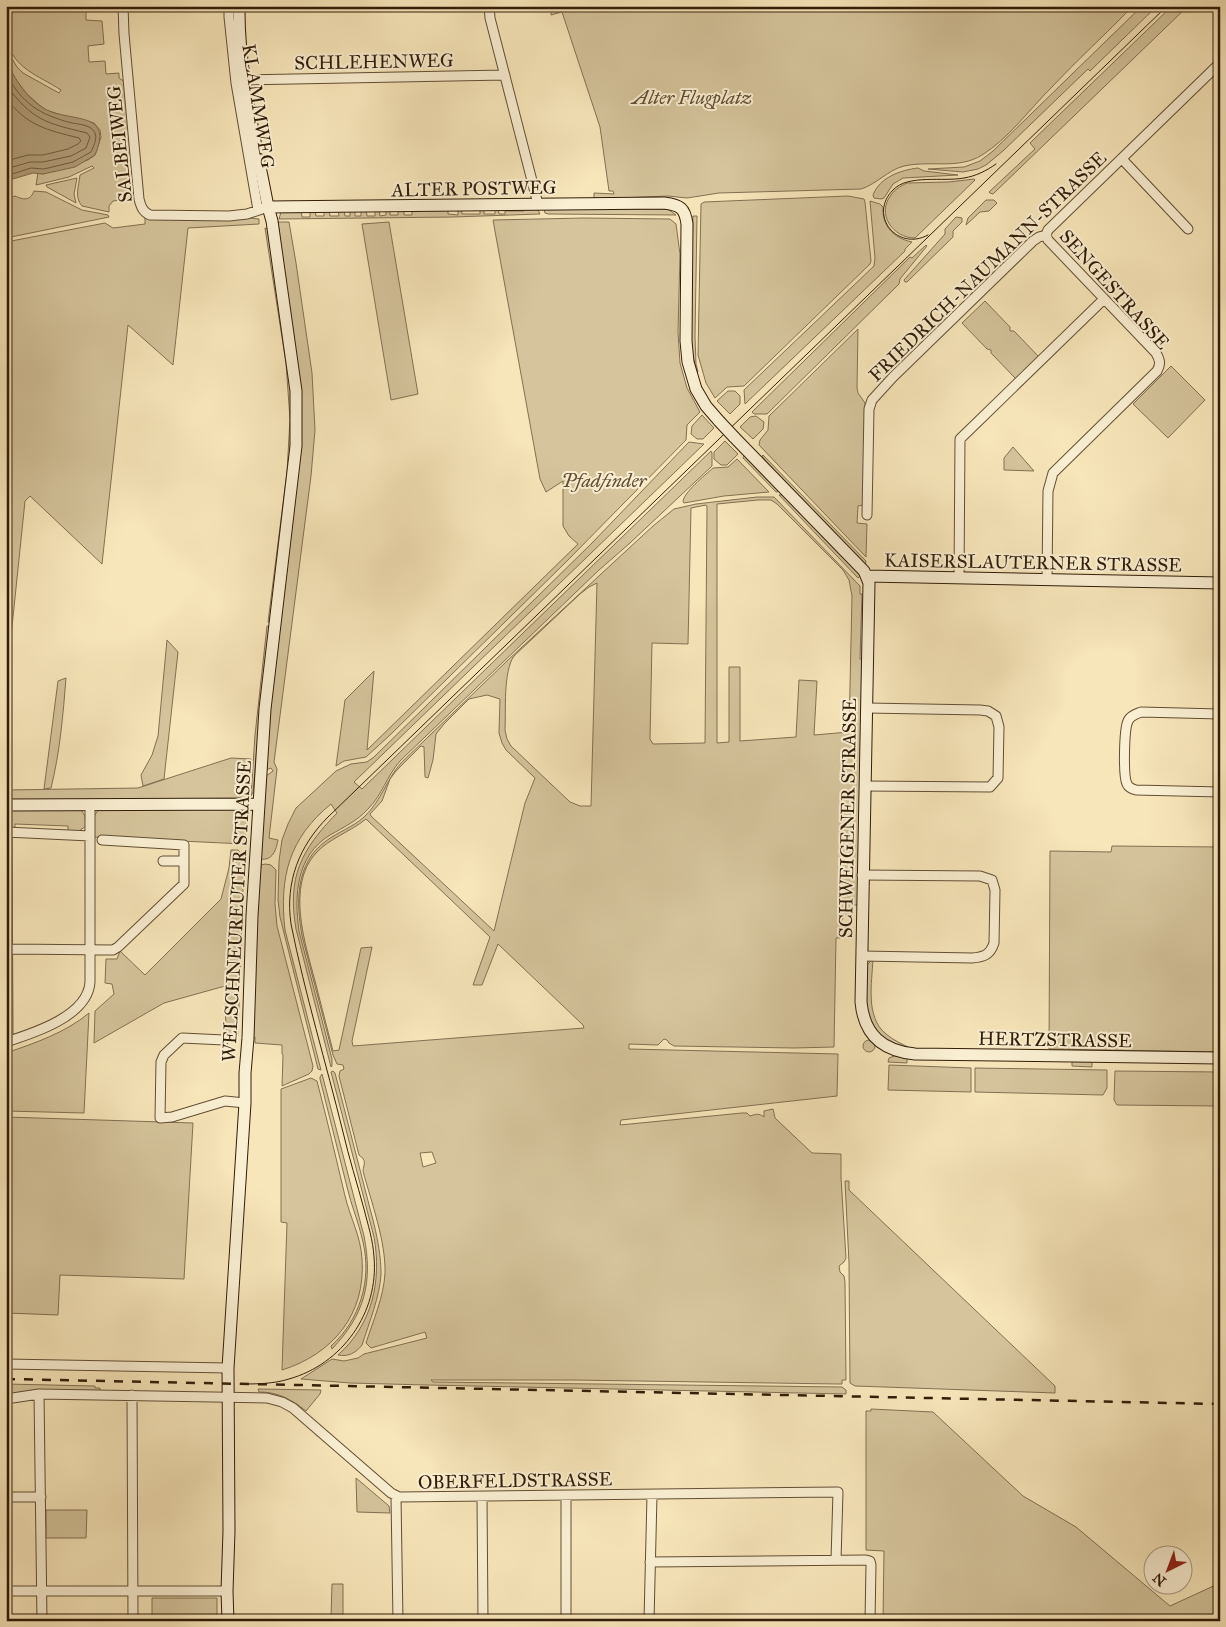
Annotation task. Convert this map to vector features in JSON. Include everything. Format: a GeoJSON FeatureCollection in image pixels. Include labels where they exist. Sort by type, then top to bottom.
{"type":"FeatureCollection","features":[{"type":"Feature","properties":{"kind":"main road","name":"KLAMMWEG"},"geometry":{"type":"LineString","coordinates":[[240,6],[245,80],[263,209]]}},
{"type":"Feature","properties":{"kind":"main road","name":"ALTER POSTWEG"},"geometry":{"type":"LineString","coordinates":[[263,209],[664,203],[680,207]]}},
{"type":"Feature","properties":{"kind":"main road","name":"KAISERSLAUTERNER STRASSE"},"geometry":{"type":"LineString","coordinates":[[680,207],[684,211],[688,224],[686,341],[688,362],[696,389],[706,406],[719,421],[867,576],[1220,583]]}},
{"type":"Feature","properties":{"kind":"main road","name":"WELSCHNEUREUTER STRASSE"},"geometry":{"type":"LineString","coordinates":[[228,1621],[228,1368],[246,1102],[245,1073],[252,916],[265,709],[295,468],[297,423],[292,356],[272,221],[263,209]]}},
{"type":"Feature","properties":{"kind":"main road","name":"SCHWEIGENER STRASSE"},"geometry":{"type":"LineString","coordinates":[[867,576],[869,588],[861,1002],[864,1019],[874,1036],[884,1046],[891,1049]]}},
{"type":"Feature","properties":{"kind":"main road"},"geometry":{"type":"LineString","coordinates":[[6,805],[259,804]]}},
{"type":"Feature","properties":{"kind":"main road","name":"HERTZSTRASSE"},"geometry":{"type":"LineString","coordinates":[[891,1049],[900,1053],[915,1054],[1220,1058]]}},
{"type":"Feature","properties":{"kind":"street","name":"SALBEIWEG"},"geometry":{"type":"LineString","coordinates":[[123,6],[138,190],[142,209],[150,215],[229,216],[247,214],[263,209]]}},
{"type":"Feature","properties":{"kind":"street","name":"KLAMMWEG"},"geometry":{"type":"LineString","coordinates":[[229,6],[236,84],[263,209]]}},
{"type":"Feature","properties":{"kind":"street"},"geometry":{"type":"LineString","coordinates":[[488,6],[538,204]]}},
{"type":"Feature","properties":{"kind":"street","name":"FRIEDRICH-NAUMANN-STRASSE"},"geometry":{"type":"LineString","coordinates":[[867,515],[869,409],[872,400],[904,366],[1033,241],[1046,235],[1048,230],[1220,63]]}},
{"type":"Feature","properties":{"kind":"street","name":"SCHLEHENWEG"},"geometry":{"type":"LineString","coordinates":[[245,80],[505,75]]}},
{"type":"Feature","properties":{"kind":"street","name":"FRIEDRICH-NAUMANN-STRASSE"},"geometry":{"type":"LineString","coordinates":[[1122,159],[1188,228]]}},
{"type":"Feature","properties":{"kind":"street","name":"SENGESTRASSE"},"geometry":{"type":"LineString","coordinates":[[1046,235],[1048,240],[1156,353],[1160,365],[1157,371],[1053,474],[1048,492],[1047,580]]}},
{"type":"Feature","properties":{"kind":"street"},"geometry":{"type":"LineString","coordinates":[[959,578],[960,439],[1104,300]]}},
{"type":"Feature","properties":{"kind":"street"},"geometry":{"type":"LineString","coordinates":[[865,786],[990,786],[998,778],[999,727],[996,716],[988,711],[866,708]]}},
{"type":"Feature","properties":{"kind":"street"},"geometry":{"type":"LineString","coordinates":[[1220,714],[1141,712],[1129,719],[1126,728],[1125,775],[1129,788],[1142,791],[1220,792]]}},
{"type":"Feature","properties":{"kind":"street"},"geometry":{"type":"LineString","coordinates":[[90,805],[90,836],[90,950],[90,988],[82,1003],[74,1011],[50,1025],[7,1041],[7,832],[90,836]]}},
{"type":"Feature","properties":{"kind":"street"},"geometry":{"type":"LineString","coordinates":[[8,946],[113,950],[184,884],[184,846],[102,840]]}},
{"type":"Feature","properties":{"kind":"street"},"geometry":{"type":"LineString","coordinates":[[163,860],[184,861]]}},
{"type":"Feature","properties":{"kind":"street"},"geometry":{"type":"LineString","coordinates":[[862,875],[980,876],[992,880],[995,890],[994,943],[992,950],[984,957],[862,956]]}},
{"type":"Feature","properties":{"kind":"street"},"geometry":{"type":"LineString","coordinates":[[224,1040],[182,1038],[164,1055],[160,1062],[160,1118],[172,1118],[225,1101],[246,1102]]}},
{"type":"Feature","properties":{"kind":"street"},"geometry":{"type":"LineString","coordinates":[[6,1364],[228,1368]]}},
{"type":"Feature","properties":{"kind":"street"},"geometry":{"type":"LineString","coordinates":[[39,1394],[42,1621]]}},
{"type":"Feature","properties":{"kind":"street","name":"OBERFELDSTRASSE"},"geometry":{"type":"LineString","coordinates":[[6,1399],[39,1394],[267,1398],[282,1402],[293,1408],[396,1497],[838,1492],[836,1560]]}},
{"type":"Feature","properties":{"kind":"street"},"geometry":{"type":"LineString","coordinates":[[132,1395],[133,1621]]}},
{"type":"Feature","properties":{"kind":"street"},"geometry":{"type":"LineString","coordinates":[[649,1621],[652,1495]]}},
{"type":"Feature","properties":{"kind":"street"},"geometry":{"type":"LineString","coordinates":[[566,1496],[566,1621]]}},
{"type":"Feature","properties":{"kind":"street"},"geometry":{"type":"LineString","coordinates":[[6,1497],[41,1497]]}},
{"type":"Feature","properties":{"kind":"street"},"geometry":{"type":"LineString","coordinates":[[396,1497],[398,1621]]}},
{"type":"Feature","properties":{"kind":"street"},"geometry":{"type":"LineString","coordinates":[[482,1497],[483,1621]]}},
{"type":"Feature","properties":{"kind":"street"},"geometry":{"type":"LineString","coordinates":[[650,1562],[870,1561],[870,1621]]}},
{"type":"Feature","properties":{"kind":"street"},"geometry":{"type":"LineString","coordinates":[[6,1592],[227,1592]]}},
{"type":"Feature","properties":{"kind":"green space"},"geometry":{"type":"Polygon","coordinates":[[[6,6],[86,6],[86,20],[102,21],[104,44],[88,46],[89,62],[105,61],[106,74],[119,73],[119,78],[125,82],[137,201],[128,199],[113,201],[109,206],[109,212],[82,206],[78,199],[80,175],[94,168],[92,166],[69,177],[36,185],[38,173],[43,174],[88,160],[95,155],[101,137],[100,130],[94,123],[46,110],[25,92],[14,77],[6,61],[6,48],[17,67],[23,73],[59,93],[61,90],[35,75],[14,57],[9,49],[6,38],[6,6]]]}},
{"type":"Feature","properties":{"kind":"green space","name":"Alter Flugplatz"},"geometry":{"type":"Polygon","coordinates":[[[551,6],[1133,6],[1060,78],[1009,133],[991,149],[973,160],[904,166],[861,189],[719,193],[687,198],[668,196],[594,199],[594,193],[614,194],[613,191],[609,191],[600,127],[562,12],[551,15],[551,6]]]}},
{"type":"Feature","properties":{"kind":"green space"},"geometry":{"type":"Polygon","coordinates":[[[1142,6],[1157,6],[1090,71],[1088,69],[986,165],[963,172],[928,169],[964,167],[980,161],[993,151],[1142,6]]]}},
{"type":"Feature","properties":{"kind":"green space"},"geometry":{"type":"Polygon","coordinates":[[[1172,6],[1188,6],[993,194],[990,193],[1035,149],[1030,143],[1172,6]]]}},
{"type":"Feature","properties":{"kind":"green space"},"geometry":{"type":"Polygon","coordinates":[[[918,168],[924,171],[958,175],[903,178],[893,184],[884,198],[874,198],[873,195],[876,189],[886,179],[898,173],[918,168]]]}},
{"type":"Feature","properties":{"kind":"green space"},"geometry":{"type":"Polygon","coordinates":[[[77,178],[74,194],[76,203],[46,185],[77,178]]]}},
{"type":"Feature","properties":{"kind":"green space"},"geometry":{"type":"Polygon","coordinates":[[[974,179],[915,238],[900,234],[889,224],[885,210],[887,202],[896,189],[903,185],[907,183],[949,182],[974,179]]]}},
{"type":"Feature","properties":{"kind":"green space"},"geometry":{"type":"Polygon","coordinates":[[[34,191],[46,192],[82,210],[108,215],[109,217],[6,238],[6,199],[15,196],[26,199],[31,197],[34,191]]]}},
{"type":"Feature","properties":{"kind":"green space"},"geometry":{"type":"Polygon","coordinates":[[[848,196],[864,199],[865,202],[870,264],[744,386],[727,387],[715,398],[706,383],[698,355],[701,204],[704,202],[848,196]]]}},
{"type":"Feature","properties":{"kind":"green space"},"geometry":{"type":"Polygon","coordinates":[[[986,200],[994,200],[997,203],[989,211],[980,212],[966,225],[968,218],[986,200]]]}},
{"type":"Feature","properties":{"kind":"green space"},"geometry":{"type":"Polygon","coordinates":[[[870,201],[883,207],[884,220],[894,234],[899,238],[912,242],[905,251],[745,404],[744,390],[874,266],[870,201]]]}},
{"type":"Feature","properties":{"kind":"green space"},"geometry":{"type":"Polygon","coordinates":[[[461,208],[462,214],[480,214],[480,209],[484,208],[484,214],[495,214],[495,208],[498,208],[499,214],[505,214],[505,211],[524,211],[525,208],[537,208],[540,214],[279,219],[281,212],[301,210],[302,217],[310,217],[310,210],[315,210],[316,216],[324,216],[324,210],[329,210],[330,216],[339,216],[338,210],[344,210],[345,216],[350,216],[350,210],[355,210],[355,216],[361,216],[361,209],[366,209],[367,216],[375,216],[375,209],[379,209],[380,216],[386,215],[386,209],[390,209],[390,215],[398,215],[398,209],[404,209],[404,215],[412,215],[412,209],[448,209],[448,214],[458,215],[458,209],[461,208]]]}},
{"type":"Feature","properties":{"kind":"green space"},"geometry":{"type":"Polygon","coordinates":[[[544,209],[668,209],[676,215],[548,214],[545,213],[544,209]]]}},
{"type":"Feature","properties":{"kind":"green space"},"geometry":{"type":"Polygon","coordinates":[[[693,216],[697,216],[695,336],[698,372],[691,348],[690,336],[693,216]]]}},
{"type":"Feature","properties":{"kind":"green space"},"geometry":{"type":"Polygon","coordinates":[[[956,217],[962,218],[962,222],[953,231],[953,237],[905,282],[904,280],[945,234],[945,229],[956,217]]]}},
{"type":"Feature","properties":{"kind":"green space"},"geometry":{"type":"Polygon","coordinates":[[[145,218],[192,220],[249,218],[259,219],[259,224],[188,228],[173,365],[128,325],[102,564],[30,496],[25,501],[6,685],[6,242],[105,223],[113,228],[145,224],[145,218]]]}},
{"type":"Feature","properties":{"kind":"green space","name":"Pfadfinder"},"geometry":{"type":"Polygon","coordinates":[[[670,219],[676,224],[680,254],[678,332],[680,363],[687,388],[700,412],[687,425],[686,440],[566,562],[390,735],[366,757],[344,761],[336,766],[345,700],[374,671],[367,750],[578,544],[569,536],[563,526],[563,481],[546,492],[540,479],[493,220],[670,219]]]}},
{"type":"Feature","properties":{"kind":"green space"},"geometry":{"type":"Polygon","coordinates":[[[278,222],[289,222],[312,373],[315,430],[311,476],[274,762],[277,769],[269,838],[278,840],[271,857],[260,859],[266,776],[273,771],[271,768],[266,770],[271,703],[301,449],[278,222]]]}},
{"type":"Feature","properties":{"kind":"green space"},"geometry":{"type":"Polygon","coordinates":[[[389,222],[418,394],[391,400],[362,224],[389,222]]]}},
{"type":"Feature","properties":{"kind":"green space"},"geometry":{"type":"Polygon","coordinates":[[[265,228],[268,229],[292,389],[292,454],[271,623],[268,622],[287,472],[290,419],[286,363],[265,228]]]}},
{"type":"Feature","properties":{"kind":"green space"},"geometry":{"type":"Polygon","coordinates":[[[926,245],[900,279],[899,284],[767,414],[754,414],[752,412],[910,257],[912,258],[926,245]]]}},
{"type":"Feature","properties":{"kind":"green space"},"geometry":{"type":"Polygon","coordinates":[[[985,301],[1010,327],[1010,331],[1014,331],[1039,357],[1016,379],[991,353],[991,350],[987,349],[962,323],[985,301]]]}},
{"type":"Feature","properties":{"kind":"green space"},"geometry":{"type":"Polygon","coordinates":[[[858,329],[857,388],[865,403],[863,505],[858,506],[857,523],[867,524],[866,557],[759,445],[760,440],[768,430],[769,416],[858,329]]]}},
{"type":"Feature","properties":{"kind":"green space"},"geometry":{"type":"Polygon","coordinates":[[[1171,366],[1205,400],[1168,438],[1133,404],[1171,366]]]}},
{"type":"Feature","properties":{"kind":"green space"},"geometry":{"type":"Polygon","coordinates":[[[728,391],[735,391],[740,396],[740,404],[730,414],[717,401],[728,391]]]}},
{"type":"Feature","properties":{"kind":"green space"},"geometry":{"type":"Polygon","coordinates":[[[702,415],[714,428],[703,439],[697,439],[691,434],[692,426],[702,415]]]}},
{"type":"Feature","properties":{"kind":"green space"},"geometry":{"type":"Polygon","coordinates":[[[756,416],[764,422],[763,429],[753,439],[740,427],[750,417],[756,416]]]}},
{"type":"Feature","properties":{"kind":"green space"},"geometry":{"type":"Polygon","coordinates":[[[725,441],[738,454],[727,465],[721,465],[714,459],[714,452],[725,441]]]}},
{"type":"Feature","properties":{"kind":"green space"},"geometry":{"type":"Polygon","coordinates":[[[689,442],[704,444],[354,782],[362,789],[711,451],[712,466],[599,570],[400,761],[373,804],[364,813],[350,824],[330,835],[310,854],[300,877],[298,890],[299,931],[332,1059],[331,1067],[296,929],[294,894],[300,865],[306,852],[314,839],[337,813],[331,804],[305,831],[296,845],[286,876],[284,893],[285,930],[321,1070],[318,1069],[280,917],[278,900],[279,861],[282,840],[296,808],[336,771],[351,764],[367,762],[374,757],[592,543],[689,442]]]}},
{"type":"Feature","properties":{"kind":"green space"},"geometry":{"type":"Polygon","coordinates":[[[1013,447],[1034,471],[1004,470],[1004,458],[1013,447]]]}},
{"type":"Feature","properties":{"kind":"green space"},"geometry":{"type":"Polygon","coordinates":[[[745,454],[780,491],[776,492],[743,458],[745,454]]]}},
{"type":"Feature","properties":{"kind":"green space"},"geometry":{"type":"Polygon","coordinates":[[[763,455],[866,561],[865,566],[776,474],[763,455]]]}},
{"type":"Feature","properties":{"kind":"green space"},"geometry":{"type":"Polygon","coordinates":[[[737,459],[769,492],[683,502],[690,489],[713,468],[728,467],[737,459]]]}},
{"type":"Feature","properties":{"kind":"green space"},"geometry":{"type":"Polygon","coordinates":[[[779,495],[783,495],[861,575],[858,578],[779,495]]]}},
{"type":"Feature","properties":{"kind":"green space"},"geometry":{"type":"Polygon","coordinates":[[[757,497],[774,497],[860,586],[860,594],[862,594],[860,659],[863,659],[858,903],[857,905],[851,905],[850,910],[840,922],[840,938],[836,938],[834,1047],[674,1046],[664,1039],[658,1045],[629,1044],[629,1049],[838,1054],[837,1096],[621,1120],[620,1125],[742,1113],[747,1113],[750,1116],[759,1114],[764,1117],[764,1111],[773,1109],[775,1118],[812,1153],[841,1154],[846,1258],[839,1266],[845,1282],[846,1380],[842,1380],[842,1384],[838,1384],[431,1380],[433,1382],[842,1387],[846,1390],[846,1394],[350,1383],[301,1379],[332,1359],[344,1361],[358,1358],[364,1354],[427,1338],[425,1332],[371,1348],[366,1343],[383,1291],[385,1261],[363,1171],[364,1161],[359,1155],[339,1076],[340,1071],[344,1069],[343,1065],[337,1064],[333,1055],[302,936],[299,910],[300,884],[308,860],[326,841],[364,817],[375,804],[391,776],[401,763],[508,660],[653,526],[674,509],[696,504],[757,497]],[[771,500],[717,504],[717,743],[729,742],[729,667],[740,667],[740,741],[796,737],[799,680],[817,681],[814,735],[849,732],[852,596],[849,580],[843,570],[771,500]],[[706,505],[691,508],[688,644],[652,643],[650,739],[653,744],[705,743],[706,505]],[[597,583],[580,594],[514,656],[510,663],[505,702],[505,730],[511,746],[570,802],[580,806],[591,806],[597,583]],[[487,695],[469,699],[436,734],[433,760],[428,778],[425,777],[424,747],[421,746],[390,779],[382,801],[370,814],[494,931],[525,803],[535,778],[506,750],[502,743],[499,733],[500,699],[487,695]],[[366,819],[327,843],[316,853],[307,866],[300,898],[303,933],[333,1051],[339,1050],[361,948],[372,947],[352,1041],[353,1046],[584,1028],[498,944],[482,985],[473,985],[490,937],[366,819]],[[432,1152],[420,1153],[423,1167],[436,1163],[432,1152]]]}},
{"type":"Feature","properties":{"kind":"green space"},"geometry":{"type":"Polygon","coordinates":[[[267,626],[271,627],[253,792],[251,796],[255,735],[267,626]]]}},
{"type":"Feature","properties":{"kind":"green space"},"geometry":{"type":"Polygon","coordinates":[[[167,640],[178,652],[164,779],[143,786],[141,775],[152,755],[158,736],[167,640]]]}},
{"type":"Feature","properties":{"kind":"green space"},"geometry":{"type":"Polygon","coordinates":[[[66,678],[57,761],[51,788],[44,789],[58,681],[66,678]]]}},
{"type":"Feature","properties":{"kind":"green space"},"geometry":{"type":"Polygon","coordinates":[[[231,758],[251,759],[248,798],[6,800],[6,790],[138,788],[231,758]]]}},
{"type":"Feature","properties":{"kind":"green space"},"geometry":{"type":"Polygon","coordinates":[[[6,809],[81,810],[85,816],[86,826],[79,831],[68,831],[68,826],[15,824],[15,829],[6,828],[6,809]]]}},
{"type":"Feature","properties":{"kind":"green space"},"geometry":{"type":"Polygon","coordinates":[[[100,809],[247,809],[245,844],[93,837],[95,814],[100,809]]]}},
{"type":"Feature","properties":{"kind":"green space"},"geometry":{"type":"Polygon","coordinates":[[[1112,846],[1220,847],[1220,1052],[1049,1049],[1050,851],[1111,852],[1112,846]]]}},
{"type":"Feature","properties":{"kind":"green space"},"geometry":{"type":"Polygon","coordinates":[[[231,850],[238,850],[244,856],[238,1036],[226,1038],[225,986],[164,1003],[94,1043],[95,1011],[114,994],[112,984],[105,983],[106,959],[117,959],[120,951],[145,975],[221,899],[229,868],[231,850]]]}},
{"type":"Feature","properties":{"kind":"green space"},"geometry":{"type":"Polygon","coordinates":[[[261,865],[271,865],[276,870],[275,904],[277,926],[313,1066],[309,1074],[282,1086],[282,1045],[255,1043],[255,1037],[253,1037],[256,909],[261,865]]]}},
{"type":"Feature","properties":{"kind":"green space"},"geometry":{"type":"Polygon","coordinates":[[[873,959],[871,999],[875,1018],[879,1027],[886,1034],[910,1048],[899,1048],[881,1039],[867,1020],[866,966],[873,959]]]}},
{"type":"Feature","properties":{"kind":"green space"},"geometry":{"type":"Polygon","coordinates":[[[89,1013],[84,1113],[6,1111],[6,1053],[60,1032],[89,1013]]]}},
{"type":"Feature","properties":{"kind":"green space"},"geometry":{"type":"Polygon","coordinates":[[[867,1040],[871,1040],[875,1046],[871,1052],[867,1052],[863,1048],[863,1044],[867,1040]]]}},
{"type":"Feature","properties":{"kind":"green space"},"geometry":{"type":"Polygon","coordinates":[[[894,1056],[907,1057],[907,1063],[888,1062],[889,1058],[894,1056]]]}},
{"type":"Feature","properties":{"kind":"green space"},"geometry":{"type":"Polygon","coordinates":[[[1072,1061],[1092,1061],[1092,1067],[1072,1066],[1072,1061]]]}},
{"type":"Feature","properties":{"kind":"green space"},"geometry":{"type":"Polygon","coordinates":[[[889,1065],[971,1068],[971,1092],[888,1090],[889,1065]]]}},
{"type":"Feature","properties":{"kind":"green space"},"geometry":{"type":"Polygon","coordinates":[[[975,1068],[1107,1070],[1107,1088],[1103,1095],[975,1092],[975,1068]]]}},
{"type":"Feature","properties":{"kind":"green space"},"geometry":{"type":"Polygon","coordinates":[[[333,1071],[374,1224],[381,1268],[376,1300],[362,1345],[348,1355],[338,1355],[350,1343],[366,1316],[372,1301],[377,1270],[374,1237],[331,1072],[333,1071]]]}},
{"type":"Feature","properties":{"kind":"green space"},"geometry":{"type":"Polygon","coordinates":[[[1115,1071],[1220,1072],[1220,1106],[1117,1105],[1114,1100],[1115,1071]]]}},
{"type":"Feature","properties":{"kind":"green space"},"geometry":{"type":"Polygon","coordinates":[[[322,1074],[367,1253],[367,1283],[364,1297],[352,1323],[332,1349],[331,1346],[350,1324],[356,1312],[361,1298],[366,1271],[361,1235],[320,1079],[322,1074]]]}},
{"type":"Feature","properties":{"kind":"green space"},"geometry":{"type":"Polygon","coordinates":[[[311,1078],[317,1081],[345,1196],[360,1243],[362,1279],[352,1314],[343,1329],[317,1354],[282,1370],[287,1223],[281,1222],[281,1089],[311,1078]]]}},
{"type":"Feature","properties":{"kind":"green space"},"geometry":{"type":"Polygon","coordinates":[[[6,1117],[193,1123],[184,1279],[60,1275],[58,1315],[6,1313],[6,1117]]]}},
{"type":"Feature","properties":{"kind":"green space"},"geometry":{"type":"Polygon","coordinates":[[[845,1181],[849,1181],[849,1190],[1055,1386],[1055,1393],[855,1386],[850,1383],[849,1263],[845,1181]]]}},
{"type":"Feature","properties":{"kind":"green space"},"geometry":{"type":"Polygon","coordinates":[[[6,1384],[95,1386],[95,1388],[100,1388],[100,1391],[6,1396],[6,1384]]]}},
{"type":"Feature","properties":{"kind":"green space"},"geometry":{"type":"Polygon","coordinates":[[[258,1389],[321,1390],[320,1394],[306,1411],[284,1397],[272,1393],[259,1392],[258,1389]]]}},
{"type":"Feature","properties":{"kind":"green space"},"geometry":{"type":"Polygon","coordinates":[[[871,1409],[933,1412],[1023,1496],[1076,1527],[1144,1584],[1144,1594],[1156,1594],[1170,1606],[1220,1583],[1220,1621],[883,1621],[884,1551],[866,1550],[866,1411],[871,1411],[871,1409]]]}},
{"type":"Feature","properties":{"kind":"green space"},"geometry":{"type":"Polygon","coordinates":[[[356,1478],[389,1506],[390,1513],[357,1512],[356,1478]]]}},
{"type":"Feature","properties":{"kind":"green space"},"geometry":{"type":"Polygon","coordinates":[[[46,1510],[87,1510],[86,1538],[46,1538],[46,1510]]]}},
{"type":"Feature","properties":{"kind":"green space"},"geometry":{"type":"Polygon","coordinates":[[[332,1584],[343,1584],[343,1618],[331,1617],[332,1584]]]}},
{"type":"Feature","properties":{"kind":"green space"},"geometry":{"type":"Polygon","coordinates":[[[152,1598],[217,1598],[217,1621],[152,1621],[152,1598]]]}},
{"type":"Feature","properties":{"kind":"water"},"geometry":{"type":"Polygon","coordinates":[[[6,61],[22,88],[39,105],[55,113],[87,120],[94,124],[99,131],[99,141],[95,155],[75,167],[43,174],[33,173],[6,181],[6,61]]]}},
{"type":"Feature","properties":{"kind":"tram line"},"geometry":{"type":"LineString","coordinates":[[240,1384],[289,1379],[308,1372],[341,1349],[363,1316],[370,1298],[374,1278],[373,1245],[309,1002],[291,924],[290,894],[292,879],[296,866],[309,840],[328,817],[1167,6]]}},
{"type":"Feature","properties":{"kind":"tram line"},"geometry":{"type":"LineString","coordinates":[[928,235],[917,239],[906,239],[897,235],[889,228],[885,220],[884,210],[886,200],[893,190],[899,185],[917,180],[968,177],[981,173],[996,164]]}},
{"type":"Feature","properties":{"kind":"railway"},"geometry":{"type":"LineString","coordinates":[[6,1379],[1220,1404]]}}]}
